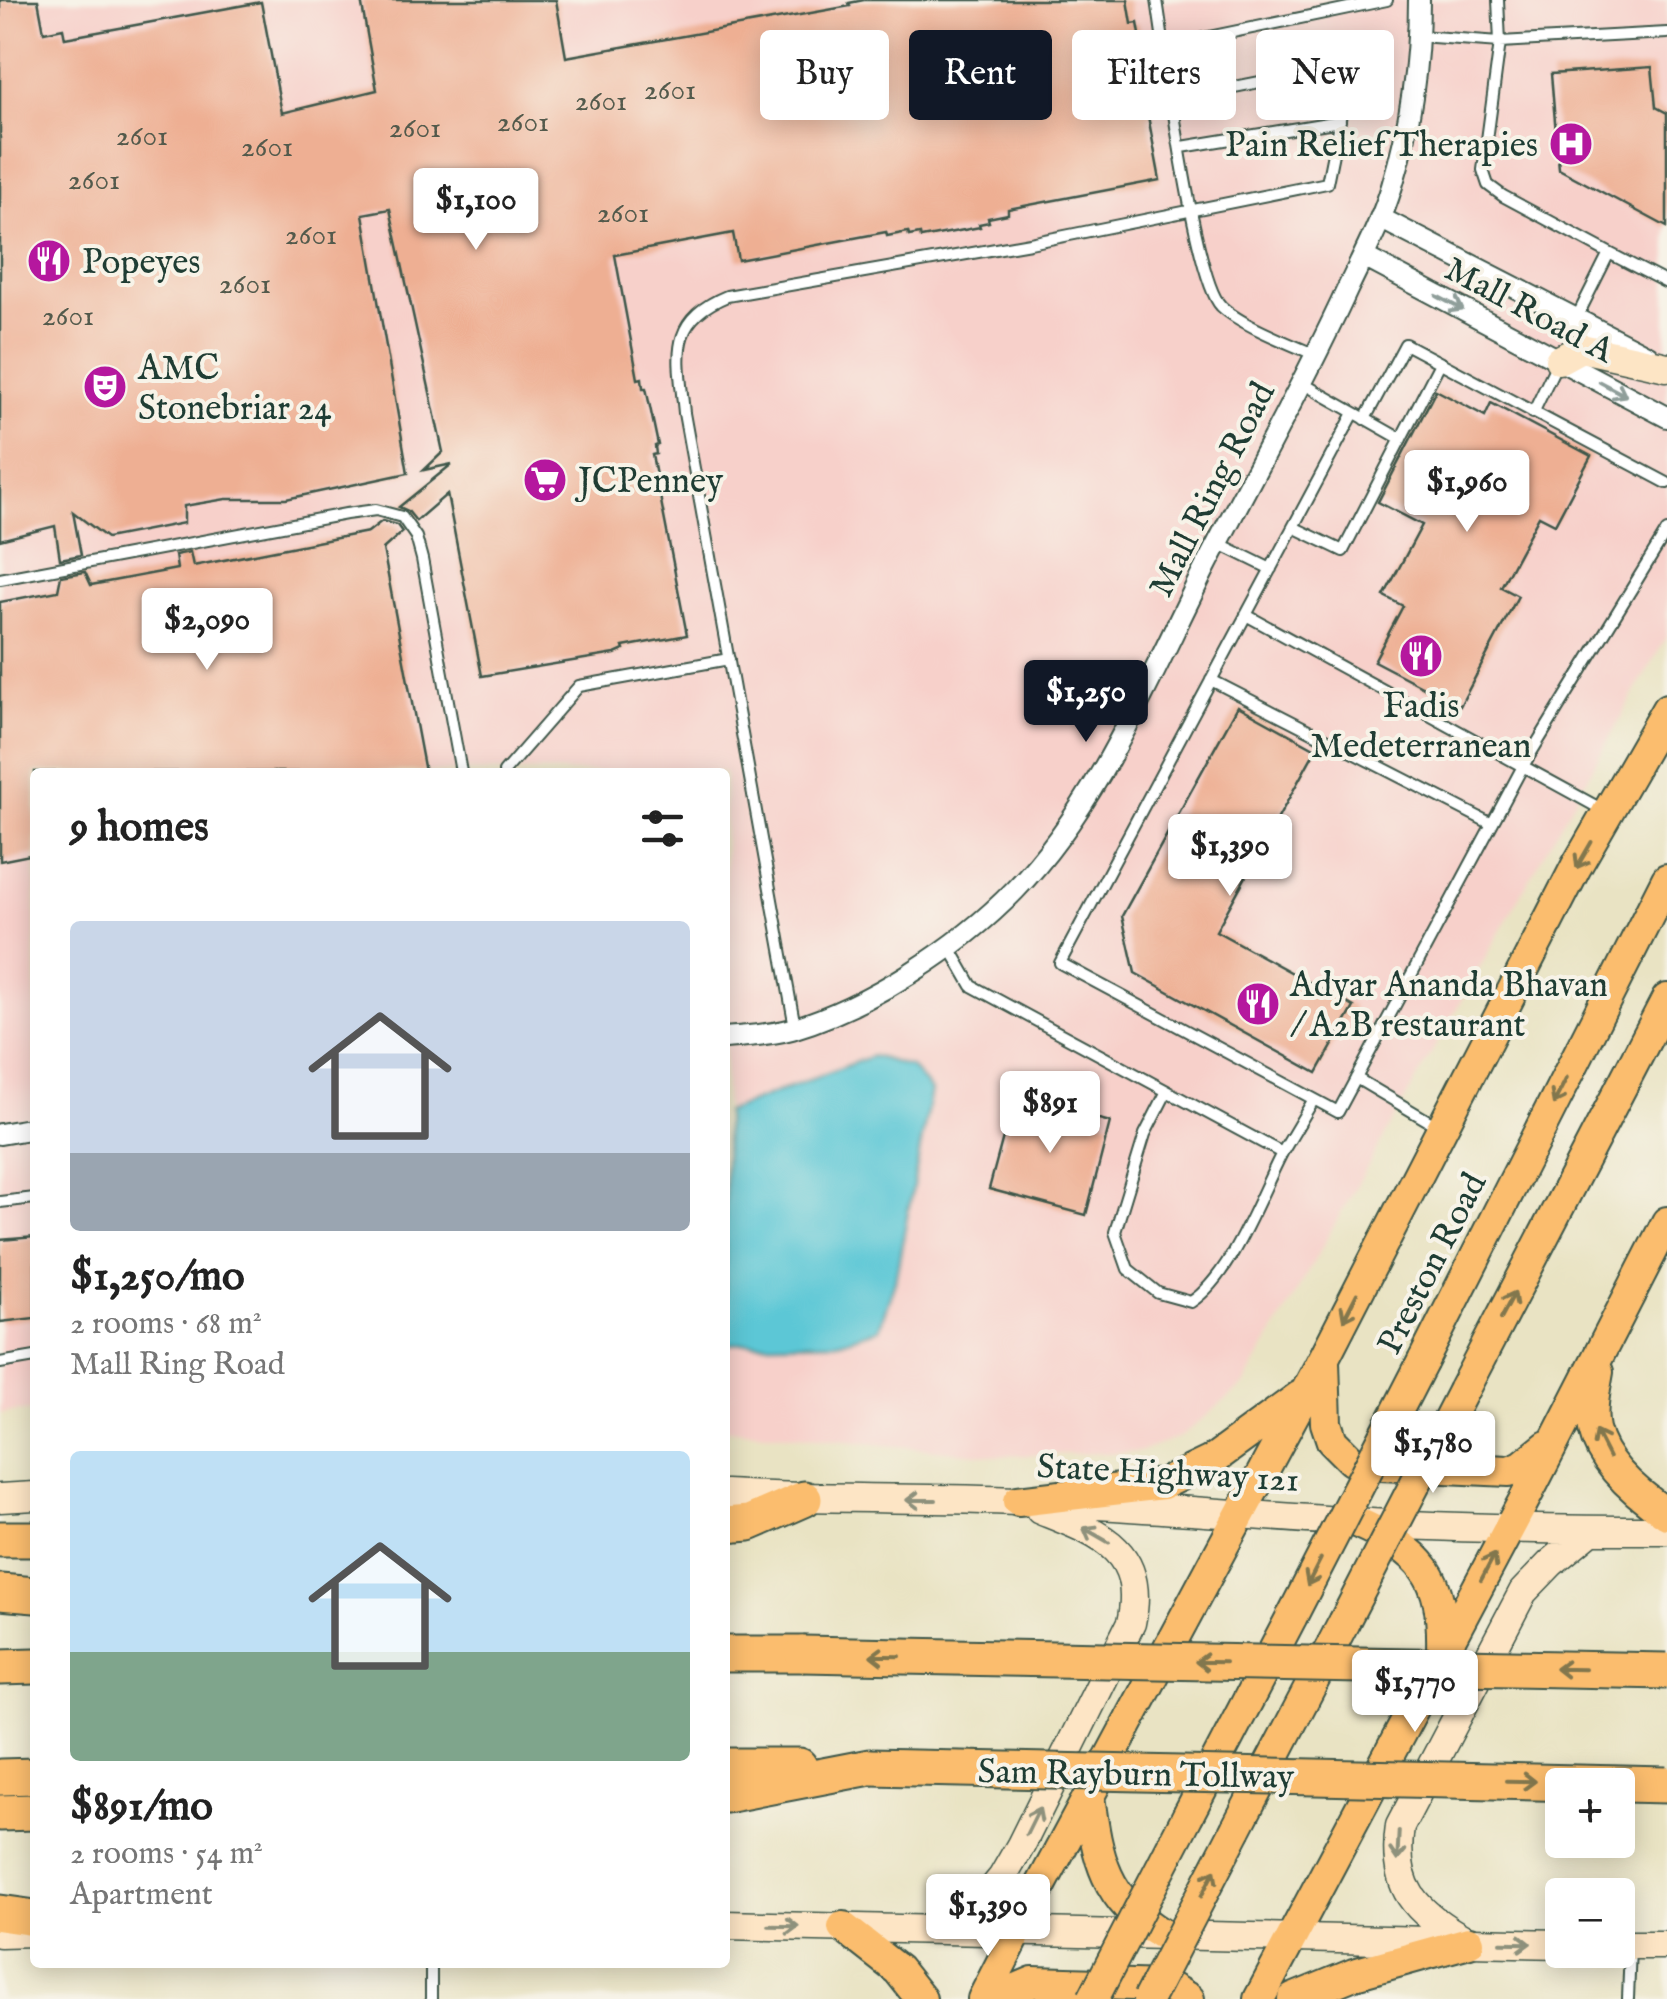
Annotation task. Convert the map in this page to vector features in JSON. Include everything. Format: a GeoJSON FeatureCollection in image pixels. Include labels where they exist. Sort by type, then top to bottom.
{"type":"FeatureCollection","features":[{"type":"Feature","properties":{"kind":"highway"},"geometry":{"type":"LineString","coordinates":[[730,1525],[749,1523],[804,1499]]}},
{"type":"Feature","properties":{"kind":"highway"},"geometry":{"type":"LineString","coordinates":[[0,1539],[30,1539]]}},
{"type":"Feature","properties":{"kind":"highway"},"geometry":{"type":"LineString","coordinates":[[0,1592],[30,1595]]}},
{"type":"Feature","properties":{"kind":"highway"},"geometry":{"type":"LineString","coordinates":[[730,1654],[1667,1671]]}},
{"type":"Feature","properties":{"kind":"highway"},"geometry":{"type":"LineString","coordinates":[[0,1667],[30,1666]]}},
{"type":"Feature","properties":{"kind":"highway","name":"Sam Rayburn Tollway"},"geometry":{"type":"LineString","coordinates":[[731,1780],[870,1767],[1667,1784]]}},
{"type":"Feature","properties":{"kind":"highway"},"geometry":{"type":"LineString","coordinates":[[0,1777],[30,1776]]}},
{"type":"Feature","properties":{"kind":"highway"},"geometry":{"type":"LineString","coordinates":[[0,1813],[30,1812]]}},
{"type":"Feature","properties":{"kind":"highway"},"geometry":{"type":"LineString","coordinates":[[0,1913],[30,1917]]}},
{"type":"Feature","properties":{"kind":"main road"},"geometry":{"type":"LineString","coordinates":[[1558,360],[1581,348],[1667,367]]}},
{"type":"Feature","properties":{"kind":"main road"},"geometry":{"type":"LineString","coordinates":[[984,1999],[1324,1358],[1576,867],[1667,710]]}},
{"type":"Feature","properties":{"kind":"main road","name":"Preston Road"},"geometry":{"type":"LineString","coordinates":[[1094,1999],[1667,880]]}},
{"type":"Feature","properties":{"kind":"main road"},"geometry":{"type":"LineString","coordinates":[[1148,1999],[1667,999]]}},
{"type":"Feature","properties":{"kind":"main road"},"geometry":{"type":"LineString","coordinates":[[1259,1999],[1667,1222]]}},
{"type":"Feature","properties":{"kind":"main road"},"geometry":{"type":"LineString","coordinates":[[1603,1348],[1594,1394],[1594,1429],[1610,1460],[1629,1484],[1667,1514]]}},
{"type":"Feature","properties":{"kind":"main road"},"geometry":{"type":"LineString","coordinates":[[1324,1358],[1328,1432],[1338,1449],[1359,1464],[1509,1471],[1522,1466],[1555,1439]]}},
{"type":"Feature","properties":{"kind":"main road"},"geometry":{"type":"LineString","coordinates":[[1018,1501],[1163,1484],[1211,1460],[1306,1391]]}},
{"type":"Feature","properties":{"kind":"main road","name":"State Highway 121"},"geometry":{"type":"LineString","coordinates":[[730,1494],[1018,1501],[1356,1522],[1667,1530]]}},
{"type":"Feature","properties":{"kind":"main road"},"geometry":{"type":"LineString","coordinates":[[0,1498],[30,1496]]}},
{"type":"Feature","properties":{"kind":"main road"},"geometry":{"type":"LineString","coordinates":[[959,1930],[1002,1878],[1021,1845],[1131,1623],[1134,1607],[1132,1576],[1116,1548],[1098,1534],[1018,1501]]}},
{"type":"Feature","properties":{"kind":"main road"},"geometry":{"type":"LineString","coordinates":[[1356,1522],[1398,1541],[1415,1556],[1435,1584],[1444,1612],[1442,1654]]}},
{"type":"Feature","properties":{"kind":"main road"},"geometry":{"type":"LineString","coordinates":[[1469,1942],[1416,1906],[1402,1882],[1396,1854],[1400,1826],[1523,1592],[1592,1530]]}},
{"type":"Feature","properties":{"kind":"main road"},"geometry":{"type":"LineString","coordinates":[[1090,1796],[1096,1849],[1106,1874],[1120,1900],[1142,1922],[1162,1934]]}},
{"type":"Feature","properties":{"kind":"main road"},"geometry":{"type":"LineString","coordinates":[[730,1925],[1545,1944]]}},
{"type":"Feature","properties":{"kind":"main road"},"geometry":{"type":"LineString","coordinates":[[842,1927],[898,1970],[921,1999]]}},
{"type":"Feature","properties":{"kind":"main road"},"geometry":{"type":"LineString","coordinates":[[0,1933],[30,1932]]}},
{"type":"Feature","properties":{"kind":"main road"},"geometry":{"type":"LineString","coordinates":[[1294,1999],[1369,1969],[1469,1942]]}},
{"type":"Feature","properties":{"kind":"main road"},"geometry":{"type":"LineString","coordinates":[[1635,1945],[1667,1945]]}},
{"type":"Feature","properties":{"kind":"main road"},"geometry":{"type":"LineString","coordinates":[[993,1999],[1032,1982],[1168,1986],[1189,1999]]}},
{"type":"Feature","properties":{"kind":"street","name":"Mall Ring Road"},"geometry":{"type":"LineString","coordinates":[[730,1037],[795,1028],[847,1008],[948,946],[1016,889],[1072,818],[1124,727],[1364,258],[1392,188],[1405,132],[1420,0]]}},
{"type":"Feature","properties":{"kind":"street","name":"Mall Road A"},"geometry":{"type":"LineString","coordinates":[[1380,218],[1667,367]]}},
{"type":"Feature","properties":{"kind":"street","name":"Mall Road A"},"geometry":{"type":"LineString","coordinates":[[1364,258],[1667,417]]}},
{"type":"Feature","properties":{"kind":"street"},"geometry":{"type":"LineString","coordinates":[[0,1134],[30,1129]]}},
{"type":"Feature","properties":{"kind":"lane"},"geometry":{"type":"LineString","coordinates":[[1157,0],[1162,30]]}},
{"type":"Feature","properties":{"kind":"lane"},"geometry":{"type":"LineString","coordinates":[[1236,31],[1388,0]]}},
{"type":"Feature","properties":{"kind":"lane"},"geometry":{"type":"LineString","coordinates":[[1498,0],[1500,42],[1483,170],[1488,185],[1667,283]]}},
{"type":"Feature","properties":{"kind":"lane"},"geometry":{"type":"LineString","coordinates":[[1417,36],[1500,42],[1667,33]]}},
{"type":"Feature","properties":{"kind":"lane"},"geometry":{"type":"LineString","coordinates":[[795,1028],[684,413],[678,344],[702,306],[728,296],[1030,243],[1327,183],[1351,64],[1236,87]]}},
{"type":"Feature","properties":{"kind":"lane"},"geometry":{"type":"LineString","coordinates":[[1177,120],[1200,256],[1220,305],[1265,333],[1316,356]]}},
{"type":"Feature","properties":{"kind":"lane"},"geometry":{"type":"LineString","coordinates":[[1182,147],[1340,121]]}},
{"type":"Feature","properties":{"kind":"lane"},"geometry":{"type":"LineString","coordinates":[[1576,319],[1609,253]]}},
{"type":"Feature","properties":{"kind":"lane"},"geometry":{"type":"LineString","coordinates":[[1667,483],[1405,344],[1293,527],[1060,963],[1338,1112],[1523,766],[1667,531]]}},
{"type":"Feature","properties":{"kind":"lane"},"geometry":{"type":"LineString","coordinates":[[1533,413],[1558,360]]}},
{"type":"Feature","properties":{"kind":"lane"},"geometry":{"type":"LineString","coordinates":[[1293,527],[1342,551],[1440,363]]}},
{"type":"Feature","properties":{"kind":"lane"},"geometry":{"type":"LineString","coordinates":[[1302,382],[1401,439]]}},
{"type":"Feature","properties":{"kind":"lane"},"geometry":{"type":"LineString","coordinates":[[0,579],[346,514],[376,510],[402,517],[416,538],[422,560],[460,768]]}},
{"type":"Feature","properties":{"kind":"lane"},"geometry":{"type":"LineString","coordinates":[[1218,544],[1270,569]]}},
{"type":"Feature","properties":{"kind":"lane"},"geometry":{"type":"LineString","coordinates":[[1246,615],[1608,812]]}},
{"type":"Feature","properties":{"kind":"lane"},"geometry":{"type":"LineString","coordinates":[[507,768],[578,686],[729,659]]}},
{"type":"Feature","properties":{"kind":"lane"},"geometry":{"type":"LineString","coordinates":[[1211,680],[1492,824]]}},
{"type":"Feature","properties":{"kind":"lane"},"geometry":{"type":"LineString","coordinates":[[948,946],[972,986],[1282,1153]]}},
{"type":"Feature","properties":{"kind":"lane"},"geometry":{"type":"LineString","coordinates":[[1356,1078],[1440,1128]]}},
{"type":"Feature","properties":{"kind":"lane"},"geometry":{"type":"LineString","coordinates":[[1167,1091],[1145,1134],[1116,1232],[1128,1268],[1158,1293],[1191,1302],[1203,1294],[1231,1254],[1282,1153],[1314,1100]]}},
{"type":"Feature","properties":{"kind":"lane"},"geometry":{"type":"LineString","coordinates":[[0,1202],[30,1199]]}},
{"type":"Feature","properties":{"kind":"lane"},"geometry":{"type":"LineString","coordinates":[[0,1364],[30,1358]]}},
{"type":"Feature","properties":{"kind":"lane"},"geometry":{"type":"LineString","coordinates":[[431,1968],[431,1999]]}},
{"type":"Feature","properties":{"kind":"lane"},"geometry":{"type":"LineString","coordinates":[[1626,1968],[1628,1999]]}},
{"type":"Feature","properties":{"kind":"shaded area"},"geometry":{"type":"Polygon","coordinates":[[[0,0],[1667,0],[1667,636],[1244,1385],[1182,1436],[1140,1452],[997,1456],[730,1429],[730,768],[30,768],[30,1410],[0,1413],[0,0]]]}},
{"type":"Feature","properties":{"kind":"water"},"geometry":{"type":"Polygon","coordinates":[[[872,1056],[911,1067],[931,1091],[895,1281],[879,1329],[838,1342],[730,1344],[730,1110],[872,1056]]]}},
{"type":"Feature","properties":{"kind":"building"},"geometry":{"type":"Polygon","coordinates":[[[0,0],[38,0],[44,32],[63,28],[65,38],[261,2],[282,113],[377,90],[361,0],[556,0],[566,57],[850,6],[849,3],[864,0],[1128,0],[1132,24],[1138,23],[1139,30],[1072,30],[1072,120],[1149,120],[1160,180],[1008,209],[1008,214],[988,218],[989,222],[979,224],[980,227],[921,238],[920,234],[909,236],[908,232],[887,236],[886,232],[738,260],[733,233],[615,255],[638,379],[642,378],[646,388],[658,445],[652,455],[687,635],[623,647],[615,654],[482,676],[447,494],[416,521],[399,507],[452,464],[424,470],[443,452],[390,209],[363,214],[408,473],[286,499],[226,499],[184,506],[184,523],[107,538],[73,512],[81,555],[60,559],[55,526],[0,540],[0,0]]]}},
{"type":"Feature","properties":{"kind":"building"},"geometry":{"type":"Polygon","coordinates":[[[1652,67],[1656,107],[1667,113],[1667,227],[1559,169],[1551,74],[1652,67]]]}},
{"type":"Feature","properties":{"kind":"building"},"geometry":{"type":"Polygon","coordinates":[[[1436,390],[1485,416],[1491,403],[1591,456],[1555,524],[1539,516],[1501,587],[1518,596],[1460,706],[1374,661],[1403,606],[1384,596],[1422,525],[1378,502],[1436,390]]]}},
{"type":"Feature","properties":{"kind":"building"},"geometry":{"type":"Polygon","coordinates":[[[382,521],[397,525],[402,532],[383,549],[424,768],[30,768],[30,855],[0,861],[0,602],[58,591],[61,576],[85,572],[91,585],[177,569],[175,555],[190,552],[193,566],[368,532],[382,521]]]}},
{"type":"Feature","properties":{"kind":"building"},"geometry":{"type":"Polygon","coordinates":[[[1238,706],[1316,749],[1216,931],[1354,1007],[1317,1073],[1135,973],[1122,916],[1238,706]]]}},
{"type":"Feature","properties":{"kind":"building"},"geometry":{"type":"Polygon","coordinates":[[[1014,1096],[1110,1122],[1086,1215],[989,1189],[1014,1096]]]}},
{"type":"Feature","properties":{"kind":"building"},"geometry":{"type":"Polygon","coordinates":[[[30,1237],[30,1319],[0,1322],[0,1240],[30,1237]]]}},
{"type":"Feature","properties":{"kind":"place","name":"Pain Relief Therapies"},"geometry":{"type":"Point","coordinates":[1571,144]}},
{"type":"Feature","properties":{"kind":"place","name":"Popeyes"},"geometry":{"type":"Point","coordinates":[49,261]}},
{"type":"Feature","properties":{"kind":"place","name":"AMC Stonebriar 24"},"geometry":{"type":"Point","coordinates":[105,387]}},
{"type":"Feature","properties":{"kind":"place","name":"JCPenney"},"geometry":{"type":"Point","coordinates":[545,480]}},
{"type":"Feature","properties":{"kind":"place","name":"Fadis Medeterranean"},"geometry":{"type":"Point","coordinates":[1421,656]}},
{"type":"Feature","properties":{"kind":"place","name":"Adyar Ananda Bhavan / A2B restaurant"},"geometry":{"type":"Point","coordinates":[1258,1004]}}]}
